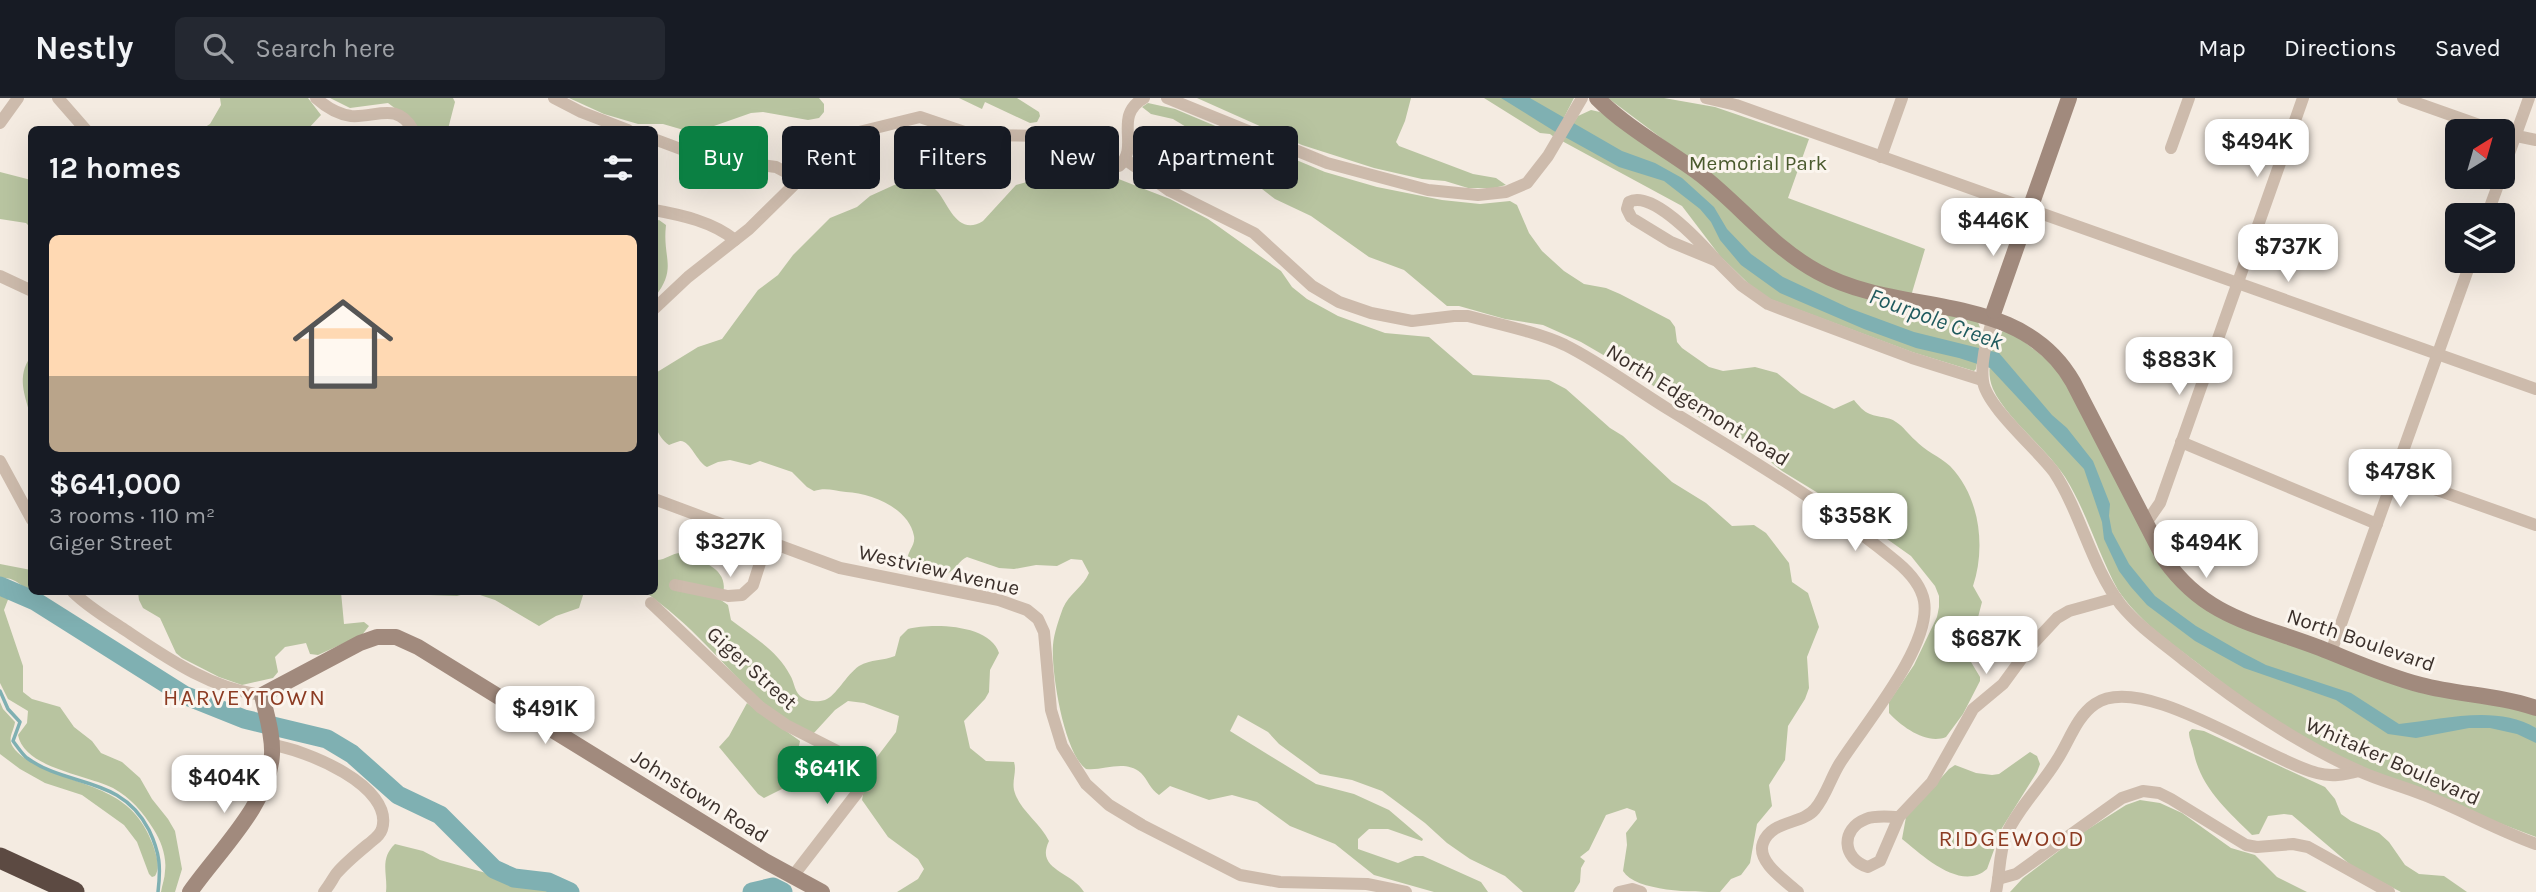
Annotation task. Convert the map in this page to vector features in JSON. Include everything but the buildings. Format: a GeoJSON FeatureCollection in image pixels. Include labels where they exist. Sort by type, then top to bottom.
{"type":"FeatureCollection","features":[{"type":"Feature","properties":{"kind":"highway"},"geometry":{"type":"LineString","coordinates":[[2,859],[74,892]]}},
{"type":"Feature","properties":{"kind":"street"},"geometry":{"type":"LineString","coordinates":[[0,123],[19,98]]}},
{"type":"Feature","properties":{"kind":"street"},"geometry":{"type":"LineString","coordinates":[[58,98],[82,126]]}},
{"type":"Feature","properties":{"kind":"street"},"geometry":{"type":"LineString","coordinates":[[316,98],[329,108],[348,116],[396,113],[411,126]]}},
{"type":"Feature","properties":{"kind":"street"},"geometry":{"type":"LineString","coordinates":[[554,98],[618,126]]}},
{"type":"Feature","properties":{"kind":"street"},"geometry":{"type":"LineString","coordinates":[[880,127],[920,117],[973,135],[1048,136],[1119,166],[1126,160],[1128,149],[1127,120],[1134,104],[1144,98]]}},
{"type":"Feature","properties":{"kind":"street"},"geometry":{"type":"LineString","coordinates":[[1167,98],[1327,163],[1428,190],[1459,194],[1494,194],[1522,186],[1540,168],[1582,98]]}},
{"type":"Feature","properties":{"kind":"street","name":"North Boulevard"},"geometry":{"type":"LineString","coordinates":[[1597,98],[1700,174],[1786,250],[1818,272],[1854,288],[1993,314],[2038,340],[2065,367],[2170,566],[2197,596],[2237,619],[2397,678],[2422,686],[2507,700],[2536,708]]}},
{"type":"Feature","properties":{"kind":"street"},"geometry":{"type":"LineString","coordinates":[[1706,98],[1737,101],[1881,157],[2536,389]]}},
{"type":"Feature","properties":{"kind":"street"},"geometry":{"type":"LineString","coordinates":[[1881,157],[1902,98]]}},
{"type":"Feature","properties":{"kind":"street"},"geometry":{"type":"LineString","coordinates":[[1717,261],[1671,242],[1633,218],[1627,209],[1629,202],[1637,199],[1649,202],[1688,232],[1717,261],[1741,285],[1768,304],[1912,358],[1983,374],[1993,314],[2069,98]]}},
{"type":"Feature","properties":{"kind":"street"},"geometry":{"type":"LineString","coordinates":[[2171,148],[2189,98]]}},
{"type":"Feature","properties":{"kind":"street"},"geometry":{"type":"LineString","coordinates":[[2146,523],[2160,503],[2303,98]]}},
{"type":"Feature","properties":{"kind":"street"},"geometry":{"type":"LineString","coordinates":[[2515,124],[2529,98]]}},
{"type":"Feature","properties":{"kind":"street"},"geometry":{"type":"LineString","coordinates":[[2408,99],[2463,119]]}},
{"type":"Feature","properties":{"kind":"street"},"geometry":{"type":"LineString","coordinates":[[2515,136],[2536,140]]}},
{"type":"Feature","properties":{"kind":"street"},"geometry":{"type":"LineString","coordinates":[[658,140],[702,157],[776,167],[782,170]]}},
{"type":"Feature","properties":{"kind":"street","name":"North Edgemont Road"},"geometry":{"type":"LineString","coordinates":[[1126,160],[1170,191],[1254,233],[1312,286],[1339,302],[1371,313],[1412,321],[1468,316],[1551,340],[1594,362],[1762,467],[1897,562],[1918,585],[1924,603],[1923,622],[1914,647],[1890,691],[1847,752],[1815,810],[1782,825],[1763,842],[1762,848],[1768,863],[1798,892]]}},
{"type":"Feature","properties":{"kind":"street"},"geometry":{"type":"LineString","coordinates":[[658,305],[688,277],[735,240],[789,189]]}},
{"type":"Feature","properties":{"kind":"street"},"geometry":{"type":"LineString","coordinates":[[658,211],[703,223],[735,240]]}},
{"type":"Feature","properties":{"kind":"street"},"geometry":{"type":"LineString","coordinates":[[2331,652],[2467,273]]}},
{"type":"Feature","properties":{"kind":"street"},"geometry":{"type":"LineString","coordinates":[[0,276],[28,289]]}},
{"type":"Feature","properties":{"kind":"street","name":"Whitaker Boulevard"},"geometry":{"type":"LineString","coordinates":[[1983,374],[1991,399],[2045,461],[2062,486],[2116,598],[2136,621],[2157,639],[2277,729],[2358,771],[2423,794],[2536,844]]}},
{"type":"Feature","properties":{"kind":"street"},"geometry":{"type":"LineString","coordinates":[[2181,442],[2377,524]]}},
{"type":"Feature","properties":{"kind":"street"},"geometry":{"type":"LineString","coordinates":[[0,461],[28,513]]}},
{"type":"Feature","properties":{"kind":"street"},"geometry":{"type":"LineString","coordinates":[[2395,475],[2536,525]]}},
{"type":"Feature","properties":{"kind":"street","name":"Westview Avenue"},"geometry":{"type":"LineString","coordinates":[[658,500],[840,568],[1019,606],[1042,625],[1051,710],[1062,746],[1086,784],[1124,815],[1240,875],[1280,882],[1367,884],[1406,892]]}},
{"type":"Feature","properties":{"kind":"street"},"geometry":{"type":"LineString","coordinates":[[675,585],[728,596],[742,595],[753,585],[767,541]]}},
{"type":"Feature","properties":{"kind":"street"},"geometry":{"type":"LineString","coordinates":[[76,595],[89,606],[186,668],[230,689],[262,695],[272,741],[269,771],[254,803],[190,892]]}},
{"type":"Feature","properties":{"kind":"street"},"geometry":{"type":"LineString","coordinates":[[1899,817],[1870,817],[1857,824],[1847,841],[1847,852],[1851,858],[1868,867],[1877,864],[1899,817],[1932,782],[1970,713],[2003,684],[2051,624],[2069,611],[2116,598]]}},
{"type":"Feature","properties":{"kind":"street","name":"Giger Street"},"geometry":{"type":"LineString","coordinates":[[651,603],[760,707],[786,725],[857,761],[866,771],[864,782],[857,793],[793,876]]}},
{"type":"Feature","properties":{"kind":"street","name":"Johnstown Road"},"geometry":{"type":"LineString","coordinates":[[262,695],[360,643],[377,637],[396,637],[438,659],[821,892]]}},
{"type":"Feature","properties":{"kind":"street"},"geometry":{"type":"LineString","coordinates":[[1997,885],[2001,855],[2011,826],[2053,767],[2082,717],[2106,698],[2131,697],[2182,712],[2317,773],[2344,775],[2358,771]]}},
{"type":"Feature","properties":{"kind":"street"},"geometry":{"type":"LineString","coordinates":[[272,741],[305,752],[334,767],[363,787],[380,807],[383,822],[378,836],[336,875],[324,892]]}},
{"type":"Feature","properties":{"kind":"street"},"geometry":{"type":"LineString","coordinates":[[1997,885],[2122,799],[2150,791],[2189,809],[2236,841],[2246,845],[2293,844],[2308,847],[2389,892]]}},
{"type":"Feature","properties":{"kind":"street"},"geometry":{"type":"LineString","coordinates":[[1619,892],[1632,889],[1641,892]]}},
{"type":"Feature","properties":{"kind":"green space"},"geometry":{"type":"Polygon","coordinates":[[[220,98],[308,98],[321,115],[311,126],[207,126],[221,105],[220,98]]]}},
{"type":"Feature","properties":{"kind":"green space"},"geometry":{"type":"Polygon","coordinates":[[[330,98],[453,98],[455,102],[449,126],[415,126],[388,103],[350,108],[330,98]]]}},
{"type":"Feature","properties":{"kind":"green space"},"geometry":{"type":"Polygon","coordinates":[[[569,98],[819,98],[824,104],[824,112],[819,118],[808,120],[763,112],[751,113],[714,126],[679,126],[679,129],[663,124],[638,124],[604,114],[569,98]]]}},
{"type":"Feature","properties":{"kind":"green space"},"geometry":{"type":"Polygon","coordinates":[[[959,98],[1017,98],[1039,112],[1040,116],[1037,122],[1030,123],[985,102],[982,109],[959,98]]]}},
{"type":"Feature","properties":{"kind":"green space"},"geometry":{"type":"Polygon","coordinates":[[[1197,98],[1411,98],[1396,142],[1399,146],[1473,174],[1496,178],[1506,185],[1468,188],[1374,168],[1298,143],[1298,126],[1260,126],[1197,98]]]}},
{"type":"Feature","properties":{"kind":"green space"},"geometry":{"type":"Polygon","coordinates":[[[1484,98],[1574,98],[1554,137],[1540,133],[1484,98]]]}},
{"type":"Feature","properties":{"kind":"green space","name":"Memorial Park"},"geometry":{"type":"Polygon","coordinates":[[[1608,98],[1664,98],[1715,107],[1809,139],[1788,198],[1925,249],[1911,296],[1852,281],[1809,261],[1688,158],[1608,98]]]}},
{"type":"Feature","properties":{"kind":"green space"},"geometry":{"type":"Polygon","coordinates":[[[1148,103],[1175,109],[1215,126],[1185,126],[1173,119],[1151,114],[1142,107],[1148,103]]]}},
{"type":"Feature","properties":{"kind":"green space","name":"Memorial Park"},"geometry":{"type":"Polygon","coordinates":[[[1591,110],[1600,112],[1684,169],[1798,266],[1978,322],[1982,333],[1976,369],[1974,371],[1912,352],[1767,298],[1720,256],[1682,206],[1562,141],[1578,116],[1591,110]]]}},
{"type":"Feature","properties":{"kind":"green space"},"geometry":{"type":"Polygon","coordinates":[[[1298,161],[1325,172],[1377,187],[1442,200],[1480,204],[1510,201],[1517,205],[1529,233],[1542,251],[1564,271],[1584,284],[1606,288],[1670,320],[1675,327],[1677,342],[1709,367],[1723,371],[1755,367],[1777,373],[1801,393],[1834,409],[1854,400],[1868,413],[1899,424],[1919,444],[1950,466],[1960,478],[1974,507],[1978,523],[1979,555],[1973,586],[1982,602],[1967,649],[1980,681],[1963,714],[1946,737],[1923,737],[1908,729],[1889,713],[1889,702],[1914,665],[1937,617],[1939,607],[1935,586],[1911,556],[1849,512],[1782,471],[1735,433],[1703,420],[1636,374],[1581,342],[1543,325],[1505,319],[1459,306],[1447,306],[1404,270],[1369,257],[1311,216],[1275,199],[1262,189],[1298,189],[1298,161]]]}},
{"type":"Feature","properties":{"kind":"green space"},"geometry":{"type":"Polygon","coordinates":[[[0,172],[28,179],[28,225],[0,219],[0,172]]]}},
{"type":"Feature","properties":{"kind":"green space"},"geometry":{"type":"Polygon","coordinates":[[[1119,179],[1133,185],[1133,189],[1144,189],[1170,199],[1208,219],[1281,271],[1292,287],[1307,299],[1338,316],[1385,333],[1429,337],[1473,375],[1549,380],[1566,389],[1623,436],[1672,482],[1706,503],[1732,526],[1754,525],[1766,533],[1789,563],[1792,582],[1808,593],[1819,627],[1807,657],[1809,688],[1788,726],[1785,760],[1769,785],[1772,806],[1757,824],[1750,863],[1741,875],[1731,879],[1720,892],[1653,887],[1630,878],[1623,871],[1626,833],[1637,819],[1635,811],[1627,808],[1606,815],[1589,850],[1580,857],[1585,861],[1581,868],[1580,882],[1574,892],[1523,892],[1505,876],[1470,859],[1447,843],[1382,791],[1352,780],[1320,774],[1279,744],[1268,732],[1238,715],[1230,731],[1316,784],[1354,794],[1389,810],[1423,839],[1422,841],[1388,829],[1369,829],[1358,839],[1358,849],[1398,863],[1415,856],[1423,856],[1481,882],[1488,892],[1434,892],[1374,875],[1335,844],[1290,826],[1257,802],[1232,795],[1209,800],[1170,786],[1159,795],[1135,769],[1121,766],[1086,769],[1071,747],[1065,730],[1053,657],[1054,636],[1063,608],[1089,573],[1082,560],[1071,559],[1057,566],[1036,565],[1014,569],[999,568],[967,557],[946,574],[931,574],[908,566],[914,540],[911,526],[905,517],[888,504],[856,493],[826,489],[814,491],[792,472],[760,461],[750,465],[730,460],[707,467],[684,442],[669,445],[662,439],[658,431],[658,372],[698,347],[722,339],[758,290],[778,275],[793,255],[830,218],[857,207],[870,196],[894,185],[894,189],[936,189],[960,222],[974,225],[983,221],[1016,185],[1025,182],[1025,189],[1119,189],[1119,179]]]}},
{"type":"Feature","properties":{"kind":"green space"},"geometry":{"type":"Polygon","coordinates":[[[658,220],[666,225],[668,270],[658,293],[658,220]]]}},
{"type":"Feature","properties":{"kind":"green space"},"geometry":{"type":"Polygon","coordinates":[[[2003,331],[2013,333],[2059,369],[2152,550],[2205,609],[2536,715],[2536,837],[2409,787],[2315,744],[2252,704],[2174,646],[2144,620],[2118,590],[2080,504],[2065,477],[2007,411],[1993,389],[1989,371],[1993,341],[2003,331]]]}},
{"type":"Feature","properties":{"kind":"green space"},"geometry":{"type":"Polygon","coordinates":[[[28,361],[28,408],[23,379],[28,361]]]}},
{"type":"Feature","properties":{"kind":"green space"},"geometry":{"type":"Polygon","coordinates":[[[681,553],[707,564],[720,574],[724,590],[721,600],[728,605],[731,620],[764,644],[779,659],[798,693],[808,700],[829,698],[859,666],[895,656],[900,637],[908,629],[931,626],[959,628],[973,631],[993,643],[999,653],[990,670],[989,692],[964,721],[970,748],[986,761],[1014,762],[1014,790],[1020,804],[1049,841],[1046,851],[1050,864],[1084,892],[897,892],[918,879],[924,869],[918,859],[888,837],[862,800],[864,789],[876,773],[877,757],[896,732],[899,716],[864,703],[848,701],[835,710],[813,734],[769,708],[699,638],[649,595],[658,595],[658,560],[681,553]]]}},
{"type":"Feature","properties":{"kind":"green space"},"geometry":{"type":"Polygon","coordinates":[[[0,564],[28,569],[28,590],[13,580],[0,577],[0,564]]]}},
{"type":"Feature","properties":{"kind":"green space"},"geometry":{"type":"Polygon","coordinates":[[[0,589],[9,597],[4,610],[23,666],[23,692],[32,699],[60,707],[74,727],[92,741],[101,753],[122,762],[140,778],[175,831],[182,869],[175,892],[161,892],[165,876],[163,849],[150,823],[131,801],[102,783],[44,763],[23,746],[18,735],[27,723],[28,711],[8,699],[0,683],[0,589]]]}},
{"type":"Feature","properties":{"kind":"green space"},"geometry":{"type":"Polygon","coordinates":[[[138,595],[341,595],[344,624],[364,622],[369,626],[362,635],[318,655],[310,654],[306,643],[285,647],[275,657],[278,672],[273,678],[242,685],[219,677],[182,658],[176,653],[160,618],[143,608],[138,595]]]}},
{"type":"Feature","properties":{"kind":"green space"},"geometry":{"type":"Polygon","coordinates":[[[480,595],[583,595],[579,608],[556,616],[539,626],[495,600],[480,595]]]}},
{"type":"Feature","properties":{"kind":"green space"},"geometry":{"type":"Polygon","coordinates":[[[0,702],[15,722],[11,741],[21,756],[106,793],[133,812],[144,826],[153,845],[158,864],[155,876],[149,874],[137,842],[124,825],[82,795],[45,783],[0,754],[0,702]]]}},
{"type":"Feature","properties":{"kind":"green space"},"geometry":{"type":"Polygon","coordinates":[[[747,703],[800,741],[795,766],[796,779],[790,790],[782,789],[764,798],[719,747],[729,736],[747,703]]]}},
{"type":"Feature","properties":{"kind":"green space"},"geometry":{"type":"Polygon","coordinates":[[[2192,729],[2204,731],[2325,787],[2335,799],[2341,814],[2379,833],[2405,865],[2419,874],[2444,876],[2467,892],[2401,892],[2353,867],[2292,815],[2268,816],[2259,834],[2252,835],[2217,799],[2203,778],[2190,738],[2189,732],[2192,729]]]}},
{"type":"Feature","properties":{"kind":"green space"},"geometry":{"type":"Polygon","coordinates":[[[2030,752],[2037,756],[2040,764],[2002,828],[1987,869],[1977,875],[1954,874],[1931,862],[1902,839],[1906,817],[1949,769],[1955,765],[1976,773],[1999,774],[2030,752]]]}},
{"type":"Feature","properties":{"kind":"green space"},"geometry":{"type":"Polygon","coordinates":[[[2140,800],[2160,803],[2182,813],[2231,848],[2255,855],[2277,877],[2307,892],[2010,892],[2023,878],[2085,831],[2126,805],[2140,800]]]}},
{"type":"Feature","properties":{"kind":"green space"},"geometry":{"type":"Polygon","coordinates":[[[395,844],[423,851],[440,860],[486,873],[501,881],[533,885],[558,892],[386,892],[387,855],[395,844]]]}},
{"type":"Feature","properties":{"kind":"water"},"geometry":{"type":"Polygon","coordinates":[[[1501,98],[1530,98],[1622,151],[1655,163],[1682,178],[1714,207],[1727,229],[1751,254],[1783,277],[1849,308],[1914,332],[1999,353],[2093,461],[2110,504],[2112,532],[2129,564],[2155,596],[2196,626],[2266,665],[2351,693],[2399,724],[2469,716],[2503,717],[2536,728],[2536,743],[2517,734],[2490,728],[2469,728],[2416,738],[2388,734],[2336,700],[2244,668],[2195,641],[2147,605],[2131,587],[2119,571],[2104,539],[2102,522],[2084,469],[1990,368],[1916,348],[1780,293],[1741,265],[1720,240],[1711,222],[1700,209],[1664,181],[1619,167],[1501,98]]]}},
{"type":"Feature","properties":{"kind":"waterway"},"geometry":{"type":"LineString","coordinates":[[0,586],[35,601],[184,695],[244,719],[327,739],[352,754],[398,795],[440,815],[494,869],[514,878],[548,882],[570,892]]}},
{"type":"Feature","properties":{"kind":"waterway"},"geometry":{"type":"LineString","coordinates":[[0,691],[8,709],[20,722],[13,741],[27,758],[59,774],[109,791],[137,812],[149,830],[157,853],[158,892]]}},
{"type":"Feature","properties":{"kind":"waterway"},"geometry":{"type":"LineString","coordinates":[[752,892],[773,887],[783,892]]}},
{"type":"Feature","properties":{"kind":"district","name":"HARVEYTOWN"},"geometry":{"type":"Point","coordinates":[245,697]}},
{"type":"Feature","properties":{"kind":"district","name":"RIDGEWOOD"},"geometry":{"type":"Point","coordinates":[2012,838]}},
{"type":"Feature","properties":{"kind":"water label","name":"Fourpole Creek"},"geometry":{"type":"Point","coordinates":[1936,319]}}]}
